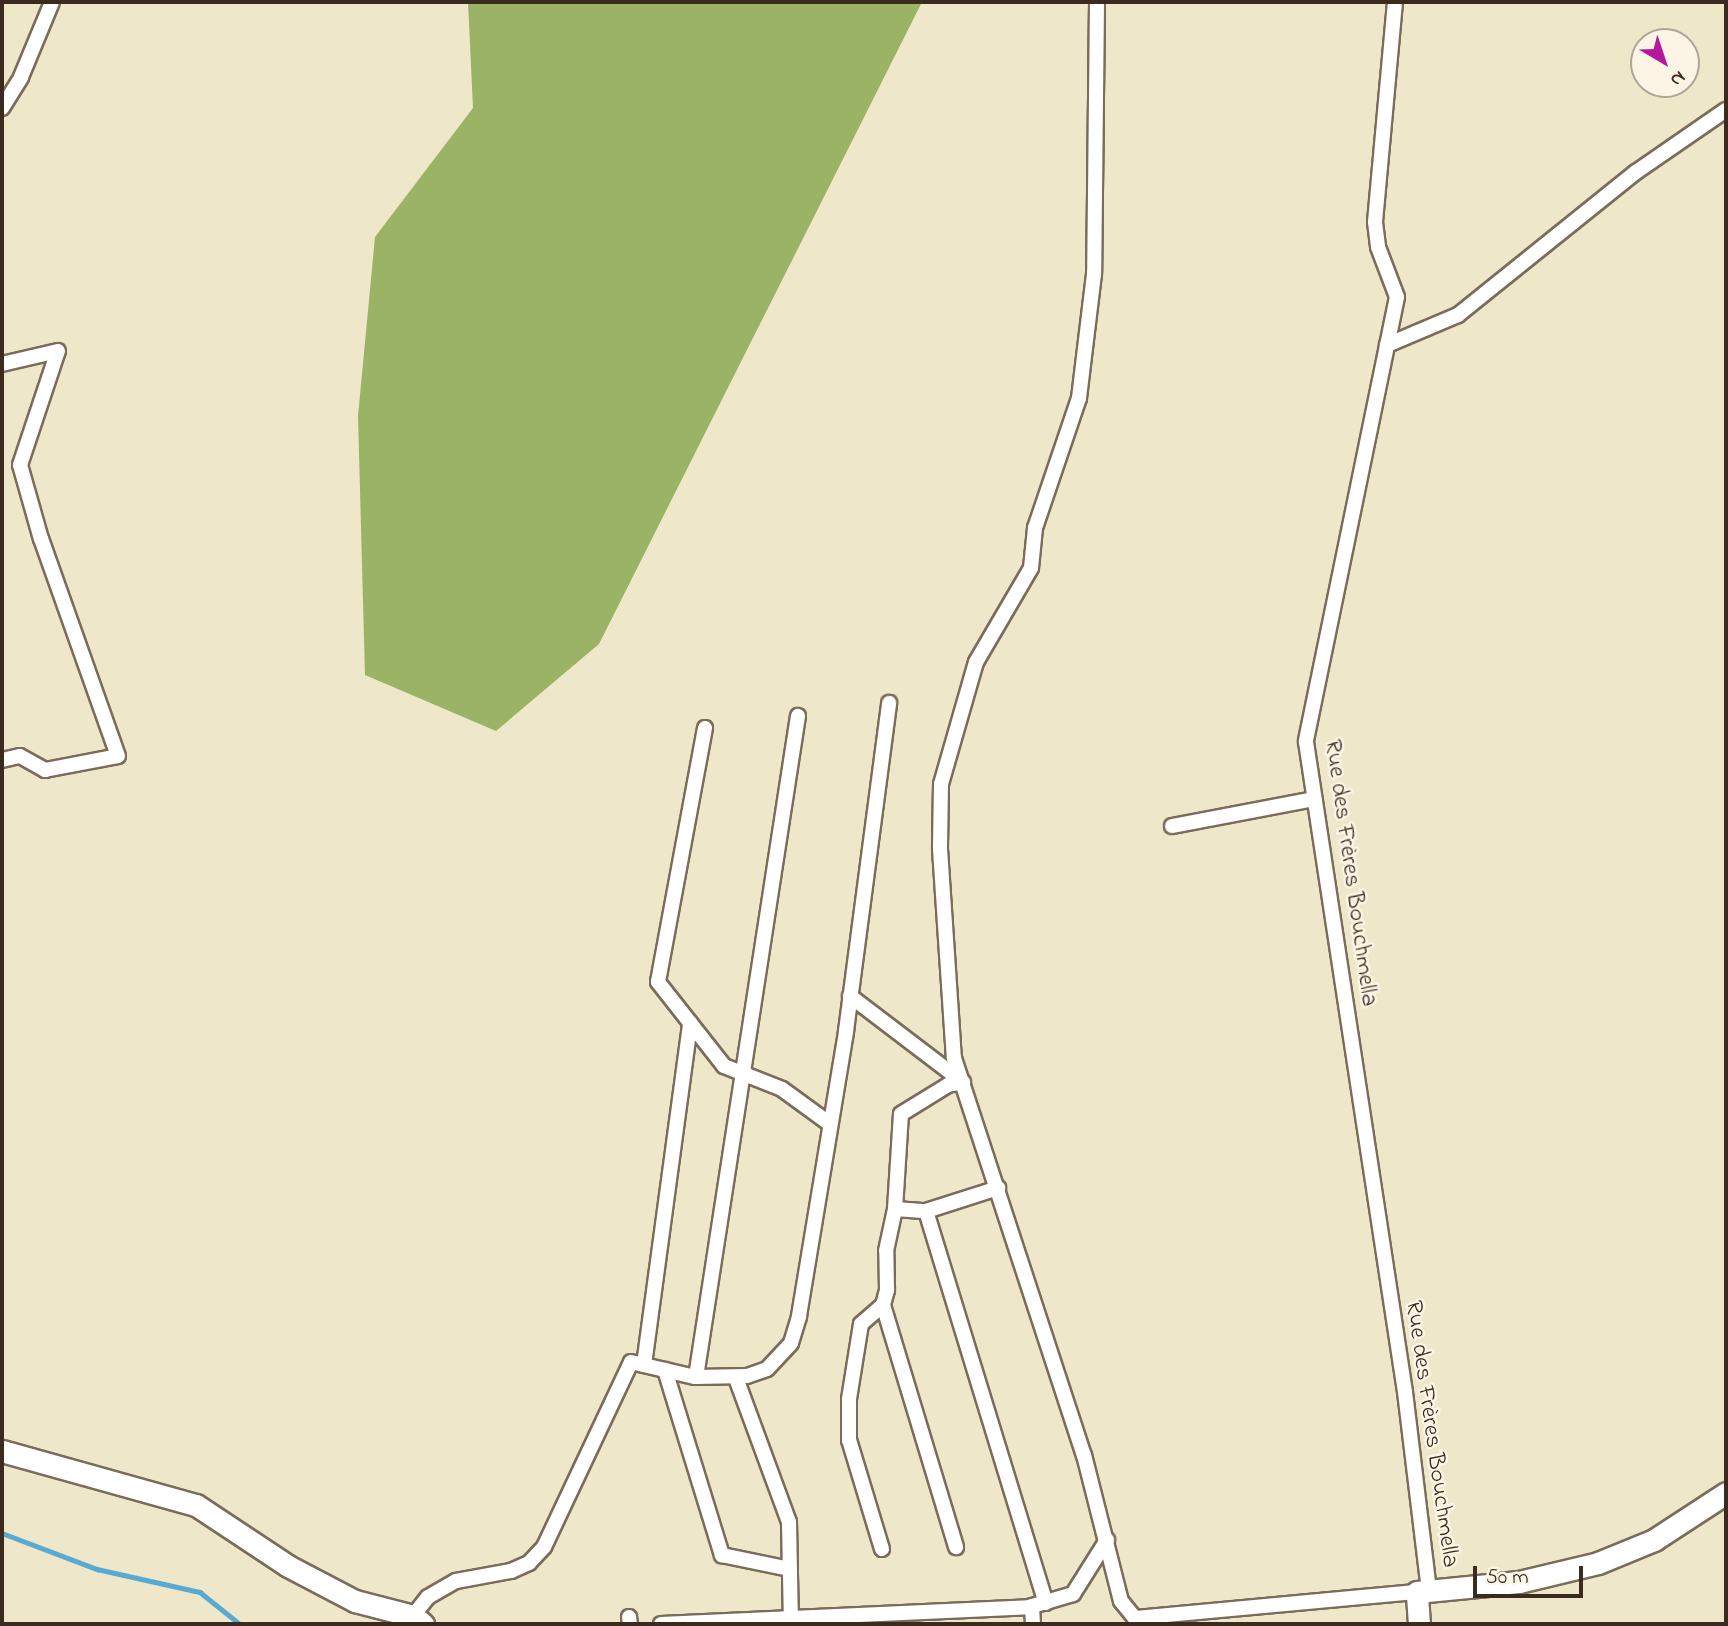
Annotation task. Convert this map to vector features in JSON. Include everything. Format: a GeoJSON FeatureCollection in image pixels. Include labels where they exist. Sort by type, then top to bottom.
{"type":"FeatureCollection","features":[{"type":"Feature","properties":{"kind":"main road"},"geometry":{"type":"LineString","coordinates":[[2,1451],[196,1505],[288,1566],[355,1601],[418,1620]]}},
{"type":"Feature","properties":{"kind":"main road"},"geometry":{"type":"LineString","coordinates":[[1419,1624],[1423,1591],[1518,1582],[1598,1563],[1654,1540],[1726,1493]]}},
{"type":"Feature","properties":{"kind":"street"},"geometry":{"type":"LineString","coordinates":[[2,108],[21,77],[52,2]]}},
{"type":"Feature","properties":{"kind":"street"},"geometry":{"type":"LineString","coordinates":[[1097,2],[1094,274],[1086,360],[1079,398],[1035,528],[1031,568],[976,662],[941,784],[947,997],[952,1048],[1084,1455],[1121,1601],[1135,1618],[1192,1619],[1423,1591]]}},
{"type":"Feature","properties":{"kind":"street","name":"Rue des Frères Bouchmella"},"geometry":{"type":"LineString","coordinates":[[1395,2],[1375,222],[1378,247],[1397,297],[1306,742],[1405,1392],[1423,1591]]}},
{"type":"Feature","properties":{"kind":"street"},"geometry":{"type":"LineString","coordinates":[[1387,345],[1458,315],[1636,172],[1726,110]]}},
{"type":"Feature","properties":{"kind":"street"},"geometry":{"type":"LineString","coordinates":[[2,363],[58,351],[20,465],[41,539],[118,756],[45,770],[20,756],[2,760]]}},
{"type":"Feature","properties":{"kind":"street"},"geometry":{"type":"LineString","coordinates":[[418,1620],[428,1597],[456,1581],[529,1563],[544,1546],[631,1362],[696,1377],[736,1378],[767,1369],[785,1352],[795,1332],[830,1124],[889,703]]}},
{"type":"Feature","properties":{"kind":"street"},"geometry":{"type":"LineString","coordinates":[[696,1377],[746,1077],[799,716]]}},
{"type":"Feature","properties":{"kind":"street"},"geometry":{"type":"LineString","coordinates":[[705,728],[658,982],[723,1066],[782,1089],[830,1124]]}},
{"type":"Feature","properties":{"kind":"street"},"geometry":{"type":"LineString","coordinates":[[1172,826],[1314,799]]}},
{"type":"Feature","properties":{"kind":"street"},"geometry":{"type":"LineString","coordinates":[[850,996],[963,1082]]}},
{"type":"Feature","properties":{"kind":"street"},"geometry":{"type":"LineString","coordinates":[[644,1365],[690,1023]]}},
{"type":"Feature","properties":{"kind":"street"},"geometry":{"type":"LineString","coordinates":[[956,1547],[883,1305],[886,1251],[895,1209],[901,1114],[948,1085],[963,1082]]}},
{"type":"Feature","properties":{"kind":"street"},"geometry":{"type":"LineString","coordinates":[[895,1209],[926,1211],[998,1188]]}},
{"type":"Feature","properties":{"kind":"street"},"geometry":{"type":"LineString","coordinates":[[926,1211],[1039,1604],[1033,1624]]}},
{"type":"Feature","properties":{"kind":"street"},"geometry":{"type":"LineString","coordinates":[[882,1549],[849,1440],[849,1399],[861,1324],[883,1305]]}},
{"type":"Feature","properties":{"kind":"street"},"geometry":{"type":"LineString","coordinates":[[665,1370],[722,1555],[790,1569]]}},
{"type":"Feature","properties":{"kind":"street"},"geometry":{"type":"LineString","coordinates":[[736,1378],[789,1522],[791,1621]]}},
{"type":"Feature","properties":{"kind":"street"},"geometry":{"type":"LineString","coordinates":[[661,1624],[952,1617],[1039,1604],[1073,1594],[1107,1540]]}},
{"type":"Feature","properties":{"kind":"green space"},"geometry":{"type":"Polygon","coordinates":[[[468,2],[922,2],[599,644],[496,731],[365,675],[358,416],[375,237],[473,108],[468,2]]]}},
{"type":"Feature","properties":{"kind":"waterway"},"geometry":{"type":"LineString","coordinates":[[2,1533],[97,1569],[200,1592],[240,1624]]}}]}
